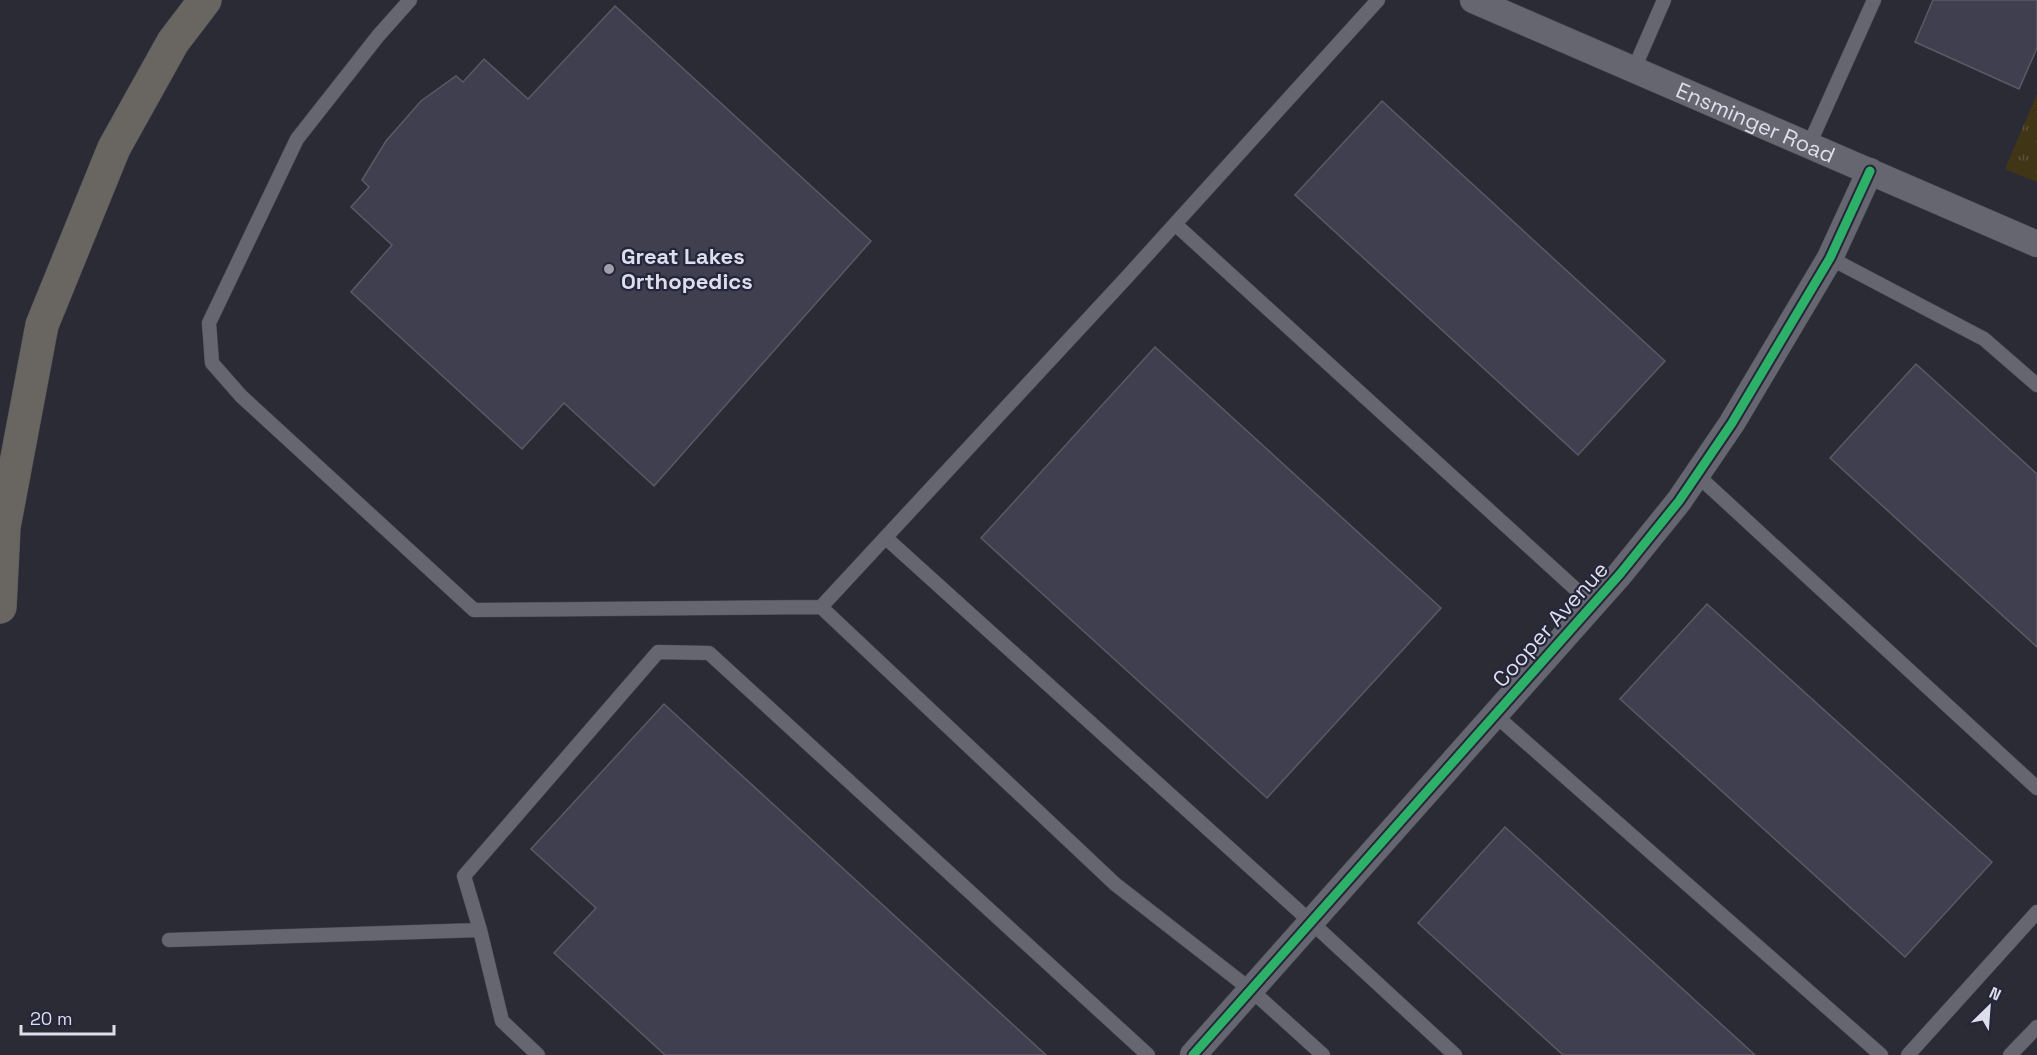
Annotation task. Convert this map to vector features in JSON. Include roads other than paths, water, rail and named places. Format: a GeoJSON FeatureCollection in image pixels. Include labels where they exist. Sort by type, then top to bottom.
{"type":"FeatureCollection","features":[{"type":"Feature","properties":{"kind":"highway"},"geometry":{"type":"LineString","coordinates":[[0,607],[4,527],[42,326],[114,148],[173,42],[205,0]]}},
{"type":"Feature","properties":{"kind":"street","name":"Ensminger Road"},"geometry":{"type":"LineString","coordinates":[[1473,0],[2037,244]]}},
{"type":"Feature","properties":{"kind":"street","name":"Cooper Avenue"},"geometry":{"type":"LineString","coordinates":[[1193,1055],[1593,605],[1664,519],[1732,423],[1830,258],[1870,171]]}},
{"type":"Feature","properties":{"kind":"lane"},"geometry":{"type":"LineString","coordinates":[[410,0],[378,36],[297,139],[209,322],[212,363],[241,396],[474,610],[821,607],[1114,884],[1251,990],[1323,1055]]}},
{"type":"Feature","properties":{"kind":"lane"},"geometry":{"type":"LineString","coordinates":[[821,607],[1175,224],[1378,0]]}},
{"type":"Feature","properties":{"kind":"lane"},"geometry":{"type":"LineString","coordinates":[[1634,69],[1664,0]]}},
{"type":"Feature","properties":{"kind":"lane"},"geometry":{"type":"LineString","coordinates":[[1809,145],[1874,0]]}},
{"type":"Feature","properties":{"kind":"lane"},"geometry":{"type":"LineString","coordinates":[[1175,224],[1593,605]]}},
{"type":"Feature","properties":{"kind":"lane"},"geometry":{"type":"LineString","coordinates":[[1830,258],[1984,339],[2037,385]]}},
{"type":"Feature","properties":{"kind":"lane"},"geometry":{"type":"LineString","coordinates":[[1697,475],[2037,788]]}},
{"type":"Feature","properties":{"kind":"lane"},"geometry":{"type":"LineString","coordinates":[[886,538],[1455,1055]]}},
{"type":"Feature","properties":{"kind":"lane"},"geometry":{"type":"LineString","coordinates":[[538,1055],[502,1021],[464,876],[658,652],[710,653],[1148,1055]]}},
{"type":"Feature","properties":{"kind":"lane"},"geometry":{"type":"LineString","coordinates":[[1496,715],[1881,1055]]}},
{"type":"Feature","properties":{"kind":"lane"},"geometry":{"type":"LineString","coordinates":[[1908,1055],[2037,912]]}},
{"type":"Feature","properties":{"kind":"lane"},"geometry":{"type":"LineString","coordinates":[[169,940],[480,930]]}},
{"type":"Feature","properties":{"kind":"lane"},"geometry":{"type":"LineString","coordinates":[[2010,1055],[2037,1027]]}},
{"type":"Feature","properties":{"kind":"place","name":"Great Lakes Orthopedics"},"geometry":{"type":"Point","coordinates":[609,269]}}]}
